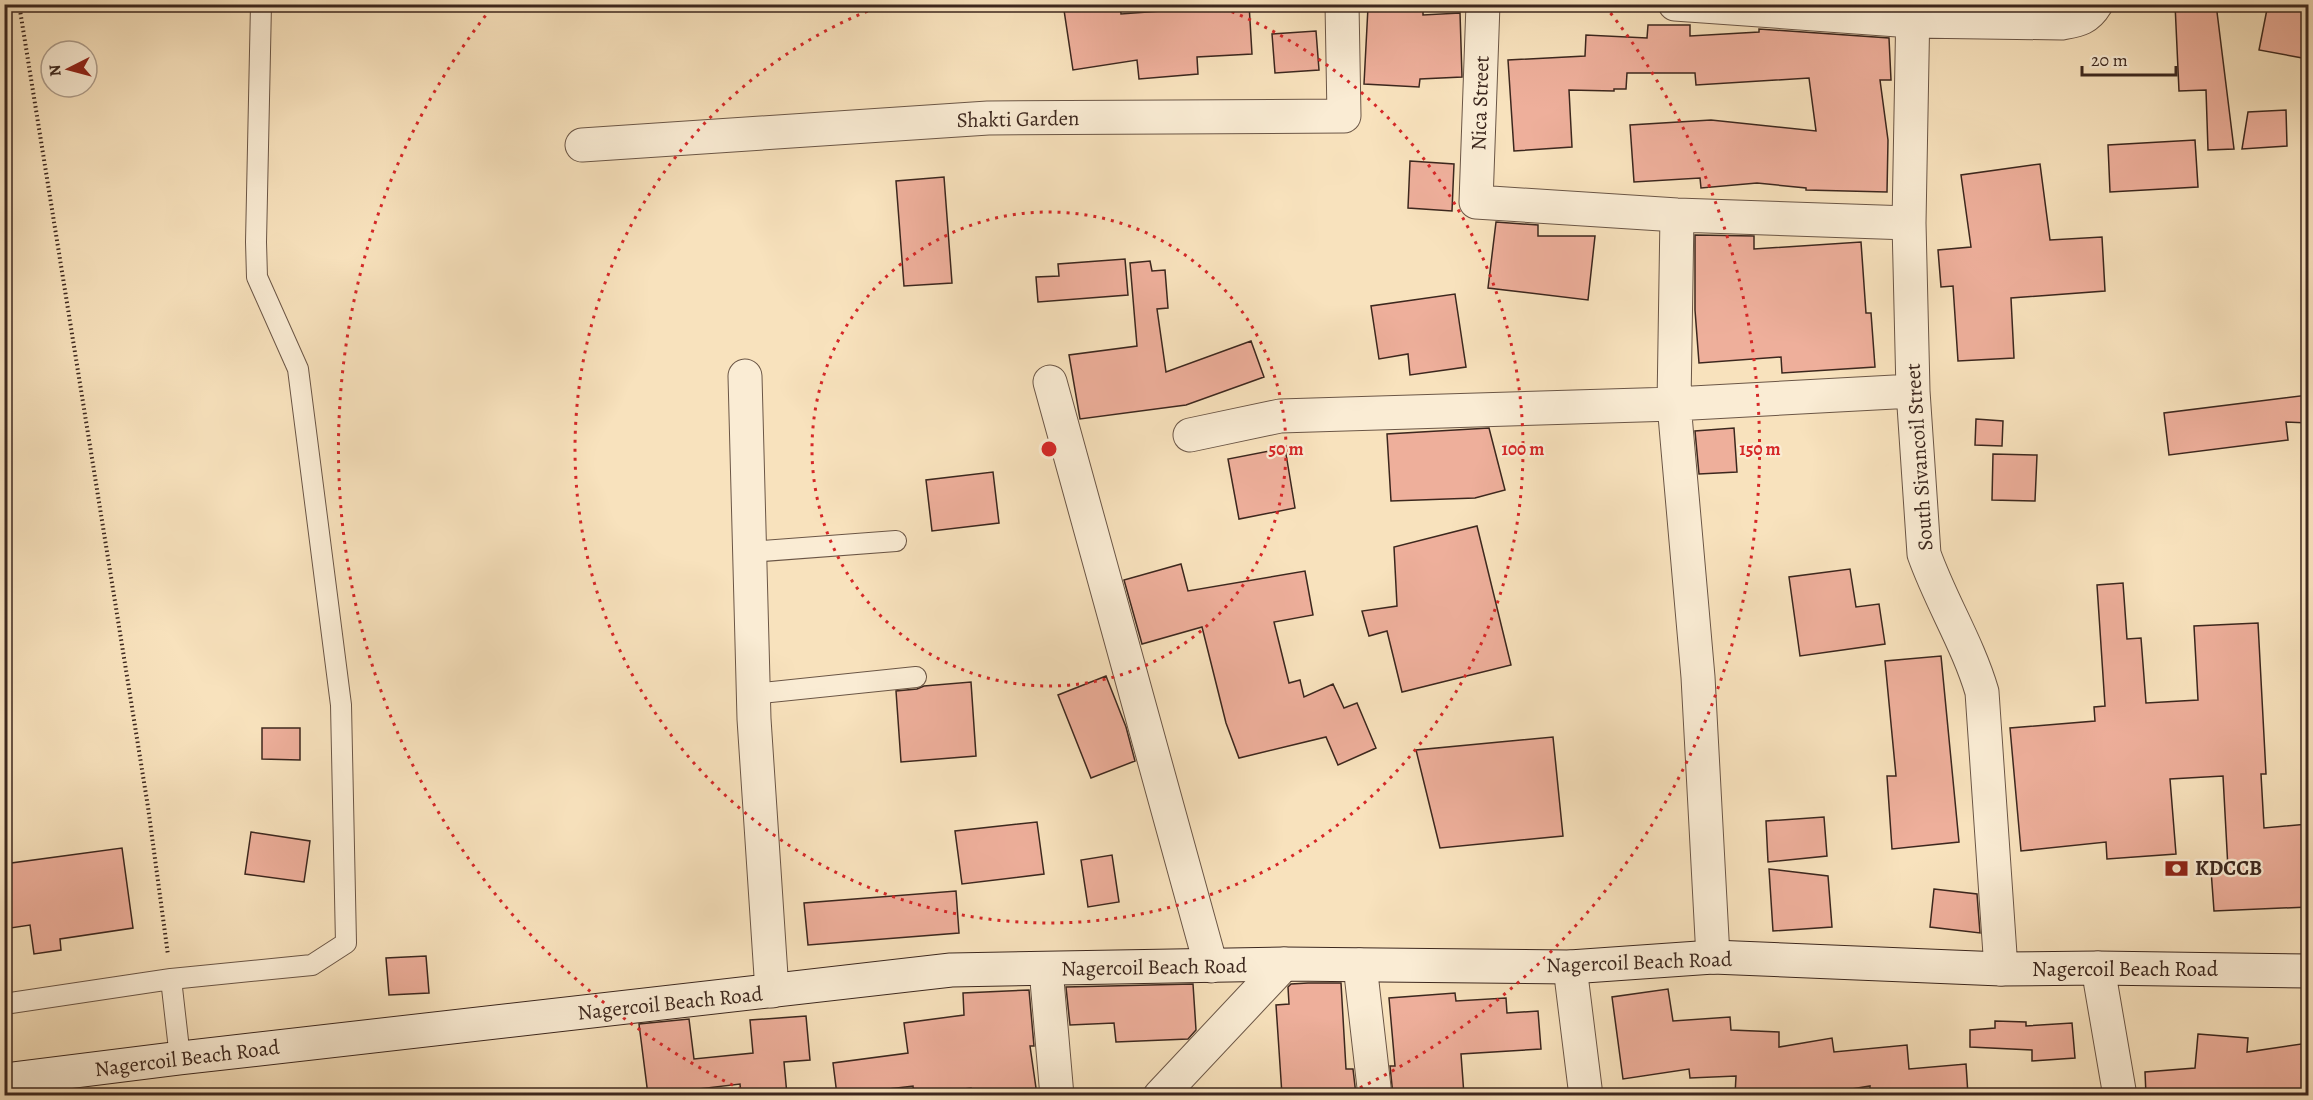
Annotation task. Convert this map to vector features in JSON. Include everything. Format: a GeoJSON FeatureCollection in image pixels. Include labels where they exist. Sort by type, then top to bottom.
{"type":"FeatureCollection","features":[{"type":"Feature","properties":{"kind":"street","name":"Shakti Garden"},"geometry":{"type":"LineString","coordinates":[[582,145],[988,118],[1344,116],[1342,4]]}},
{"type":"Feature","properties":{"kind":"street","name":"Nica Street"},"geometry":{"type":"LineString","coordinates":[[1483,4],[1476,202],[1677,215]]}},
{"type":"Feature","properties":{"kind":"street"},"geometry":{"type":"LineString","coordinates":[[1691,5],[1913,13],[2062,23],[2090,15],[2096,4]]}},
{"type":"Feature","properties":{"kind":"street","name":"South Sivancoil Street"},"geometry":{"type":"LineString","coordinates":[[1913,13],[1909,223],[1913,391],[1924,554],[1933,580],[1973,662],[1982,692],[2001,969]]}},
{"type":"Feature","properties":{"kind":"street"},"geometry":{"type":"LineString","coordinates":[[1713,957],[1698,677],[1674,404],[1677,215],[1909,223]]}},
{"type":"Feature","properties":{"kind":"street"},"geometry":{"type":"LineString","coordinates":[[746,376],[753,694],[772,991]]}},
{"type":"Feature","properties":{"kind":"street"},"geometry":{"type":"LineString","coordinates":[[1050,382],[1211,966]]}},
{"type":"Feature","properties":{"kind":"street"},"geometry":{"type":"LineString","coordinates":[[1190,435],[1280,416],[1674,404],[1913,391]]}},
{"type":"Feature","properties":{"kind":"street","name":"Nagercoil Beach Road"},"geometry":{"type":"LineString","coordinates":[[4,1080],[951,970],[1284,964],[1570,967],[1713,957],[2001,969],[2308,971]]}},
{"type":"Feature","properties":{"kind":"street"},"geometry":{"type":"LineString","coordinates":[[1160,1095],[1284,964]]}},
{"type":"Feature","properties":{"kind":"street"},"geometry":{"type":"LineString","coordinates":[[1360,965],[1376,1095]]}},
{"type":"Feature","properties":{"kind":"street"},"geometry":{"type":"LineString","coordinates":[[1570,967],[1586,1095]]}},
{"type":"Feature","properties":{"kind":"street"},"geometry":{"type":"LineString","coordinates":[[2098,968],[2120,1095]]}},
{"type":"Feature","properties":{"kind":"street"},"geometry":{"type":"LineString","coordinates":[[1046,969],[1057,1095]]}},
{"type":"Feature","properties":{"kind":"lane"},"geometry":{"type":"LineString","coordinates":[[4,1004],[171,979],[312,964],[346,943],[341,705],[298,369],[257,277],[261,4]]}},
{"type":"Feature","properties":{"kind":"lane"},"geometry":{"type":"LineString","coordinates":[[750,552],[896,541]]}},
{"type":"Feature","properties":{"kind":"lane"},"geometry":{"type":"LineString","coordinates":[[753,694],[916,677]]}},
{"type":"Feature","properties":{"kind":"lane"},"geometry":{"type":"LineString","coordinates":[[171,979],[180,1058]]}},
{"type":"Feature","properties":{"kind":"path"},"geometry":{"type":"LineString","coordinates":[[19,4],[148,807],[171,979]]}},
{"type":"Feature","properties":{"kind":"building"},"geometry":{"type":"Polygon","coordinates":[[[1102,4],[1120,4],[1121,14],[1202,8],[1202,4],[1249,4],[1252,54],[1197,57],[1198,74],[1139,79],[1137,60],[1073,70],[1064,10],[1102,4]]]}},
{"type":"Feature","properties":{"kind":"building"},"geometry":{"type":"Polygon","coordinates":[[[2175,4],[2216,4],[2234,149],[2208,150],[2206,90],[2179,91],[2175,4]]]}},
{"type":"Feature","properties":{"kind":"building"},"geometry":{"type":"Polygon","coordinates":[[[2268,4],[2308,4],[2308,59],[2259,50],[2268,4]]]}},
{"type":"Feature","properties":{"kind":"building"},"geometry":{"type":"Polygon","coordinates":[[[1368,7],[1423,9],[1423,15],[1460,13],[1462,77],[1420,79],[1419,87],[1364,84],[1368,7]]]}},
{"type":"Feature","properties":{"kind":"building"},"geometry":{"type":"Polygon","coordinates":[[[1648,25],[1690,25],[1690,36],[1759,32],[1759,29],[1889,38],[1891,80],[1880,80],[1888,140],[1887,192],[1806,190],[1806,188],[1757,183],[1701,188],[1700,178],[1634,182],[1630,125],[1711,120],[1816,131],[1809,78],[1696,85],[1695,73],[1627,73],[1626,89],[1569,90],[1572,147],[1514,151],[1508,60],[1585,56],[1586,35],[1647,38],[1648,25]]]}},
{"type":"Feature","properties":{"kind":"building"},"geometry":{"type":"Polygon","coordinates":[[[1316,31],[1319,70],[1275,73],[1272,34],[1316,31]]]}},
{"type":"Feature","properties":{"kind":"building"},"geometry":{"type":"Polygon","coordinates":[[[2286,110],[2287,146],[2242,149],[2248,112],[2286,110]]]}},
{"type":"Feature","properties":{"kind":"building"},"geometry":{"type":"Polygon","coordinates":[[[2195,140],[2198,187],[2110,192],[2108,145],[2195,140]]]}},
{"type":"Feature","properties":{"kind":"building"},"geometry":{"type":"Polygon","coordinates":[[[1410,161],[1454,164],[1452,211],[1408,208],[1410,161]]]}},
{"type":"Feature","properties":{"kind":"building"},"geometry":{"type":"Polygon","coordinates":[[[2040,164],[2050,240],[2102,237],[2105,291],[2011,298],[2014,358],[1958,361],[1953,286],[1941,287],[1938,250],[1971,247],[1961,175],[2040,164]]]}},
{"type":"Feature","properties":{"kind":"building"},"geometry":{"type":"Polygon","coordinates":[[[944,177],[952,283],[904,286],[896,181],[944,177]]]}},
{"type":"Feature","properties":{"kind":"building"},"geometry":{"type":"Polygon","coordinates":[[[1496,222],[1538,225],[1538,236],[1595,236],[1588,300],[1488,288],[1496,222]]]}},
{"type":"Feature","properties":{"kind":"building"},"geometry":{"type":"Polygon","coordinates":[[[1695,235],[1754,236],[1754,249],[1861,242],[1866,313],[1871,313],[1875,367],[1782,373],[1781,357],[1699,363],[1695,310],[1695,235]]]}},
{"type":"Feature","properties":{"kind":"building"},"geometry":{"type":"Polygon","coordinates":[[[1125,259],[1128,295],[1038,302],[1036,277],[1059,276],[1058,264],[1125,259]]]}},
{"type":"Feature","properties":{"kind":"building"},"geometry":{"type":"Polygon","coordinates":[[[1150,261],[1152,271],[1165,270],[1168,308],[1157,309],[1166,372],[1251,341],[1264,377],[1186,405],[1080,419],[1069,355],[1137,346],[1130,263],[1150,261]]]}},
{"type":"Feature","properties":{"kind":"building"},"geometry":{"type":"Polygon","coordinates":[[[1455,294],[1466,367],[1410,375],[1408,354],[1379,359],[1371,306],[1455,294]]]}},
{"type":"Feature","properties":{"kind":"building"},"geometry":{"type":"Polygon","coordinates":[[[2308,395],[2308,423],[2286,422],[2288,440],[2169,455],[2164,413],[2308,395]]]}},
{"type":"Feature","properties":{"kind":"building"},"geometry":{"type":"Polygon","coordinates":[[[1976,419],[2003,421],[2002,446],[1975,445],[1976,419]]]}},
{"type":"Feature","properties":{"kind":"building"},"geometry":{"type":"Polygon","coordinates":[[[1489,428],[1505,490],[1475,498],[1391,501],[1387,434],[1489,428]]]}},
{"type":"Feature","properties":{"kind":"building"},"geometry":{"type":"Polygon","coordinates":[[[1734,428],[1737,472],[1699,474],[1695,431],[1734,428]]]}},
{"type":"Feature","properties":{"kind":"building"},"geometry":{"type":"Polygon","coordinates":[[[1285,448],[1295,508],[1239,519],[1228,459],[1285,448]]]}},
{"type":"Feature","properties":{"kind":"building"},"geometry":{"type":"Polygon","coordinates":[[[1993,454],[2037,455],[2035,501],[1992,500],[1993,454]]]}},
{"type":"Feature","properties":{"kind":"building"},"geometry":{"type":"Polygon","coordinates":[[[993,472],[999,523],[932,531],[926,480],[993,472]]]}},
{"type":"Feature","properties":{"kind":"building"},"geometry":{"type":"Polygon","coordinates":[[[1477,526],[1511,665],[1402,692],[1387,631],[1369,636],[1362,611],[1397,606],[1394,547],[1477,526]]]}},
{"type":"Feature","properties":{"kind":"building"},"geometry":{"type":"Polygon","coordinates":[[[1181,564],[1188,591],[1305,571],[1313,615],[1274,622],[1289,683],[1300,680],[1304,697],[1333,684],[1344,708],[1357,703],[1376,748],[1338,765],[1326,737],[1239,758],[1226,723],[1202,627],[1142,644],[1124,580],[1181,564]]]}},
{"type":"Feature","properties":{"kind":"building"},"geometry":{"type":"Polygon","coordinates":[[[1850,569],[1856,607],[1879,604],[1885,644],[1800,656],[1789,577],[1850,569]]]}},
{"type":"Feature","properties":{"kind":"building"},"geometry":{"type":"Polygon","coordinates":[[[2123,583],[2127,639],[2141,638],[2146,703],[2198,700],[2194,626],[2258,623],[2266,774],[2261,774],[2264,828],[2308,824],[2308,907],[2214,911],[2211,870],[2228,869],[2223,776],[2170,779],[2176,854],[2107,859],[2106,842],[2021,851],[2010,728],[2095,721],[2094,707],[2105,706],[2097,585],[2123,583]]]}},
{"type":"Feature","properties":{"kind":"building"},"geometry":{"type":"Polygon","coordinates":[[[1941,656],[1959,842],[1892,849],[1887,776],[1896,776],[1885,661],[1941,656]]]}},
{"type":"Feature","properties":{"kind":"building"},"geometry":{"type":"Polygon","coordinates":[[[1106,676],[1126,727],[1135,761],[1091,778],[1058,695],[1106,676]]]}},
{"type":"Feature","properties":{"kind":"building"},"geometry":{"type":"Polygon","coordinates":[[[971,682],[976,756],[901,762],[896,691],[971,682]]]}},
{"type":"Feature","properties":{"kind":"building"},"geometry":{"type":"Polygon","coordinates":[[[262,728],[300,728],[300,760],[262,759],[262,728]]]}},
{"type":"Feature","properties":{"kind":"building"},"geometry":{"type":"Polygon","coordinates":[[[1553,737],[1563,836],[1440,848],[1416,750],[1553,737]]]}},
{"type":"Feature","properties":{"kind":"building"},"geometry":{"type":"Polygon","coordinates":[[[1824,817],[1827,856],[1768,862],[1766,821],[1824,817]]]}},
{"type":"Feature","properties":{"kind":"building"},"geometry":{"type":"Polygon","coordinates":[[[1037,822],[1044,874],[962,884],[955,831],[1037,822]]]}},
{"type":"Feature","properties":{"kind":"building"},"geometry":{"type":"Polygon","coordinates":[[[251,832],[310,841],[304,882],[245,874],[251,832]]]}},
{"type":"Feature","properties":{"kind":"building"},"geometry":{"type":"Polygon","coordinates":[[[122,848],[133,928],[60,939],[61,950],[34,954],[30,925],[4,929],[4,864],[122,848]]]}},
{"type":"Feature","properties":{"kind":"building"},"geometry":{"type":"Polygon","coordinates":[[[1112,855],[1119,902],[1088,907],[1081,860],[1112,855]]]}},
{"type":"Feature","properties":{"kind":"building"},"geometry":{"type":"Polygon","coordinates":[[[1769,869],[1828,876],[1832,927],[1773,931],[1769,869]]]}},
{"type":"Feature","properties":{"kind":"building"},"geometry":{"type":"Polygon","coordinates":[[[1934,889],[1977,894],[1980,933],[1930,927],[1934,889]]]}},
{"type":"Feature","properties":{"kind":"building"},"geometry":{"type":"Polygon","coordinates":[[[956,891],[959,933],[808,945],[804,903],[956,891]]]}},
{"type":"Feature","properties":{"kind":"building"},"geometry":{"type":"Polygon","coordinates":[[[426,956],[429,993],[389,995],[386,958],[426,956]]]}},
{"type":"Feature","properties":{"kind":"building"},"geometry":{"type":"Polygon","coordinates":[[[1341,983],[1346,1069],[1353,1069],[1356,1095],[1282,1095],[1276,1005],[1289,1004],[1288,987],[1291,984],[1341,983]]]}},
{"type":"Feature","properties":{"kind":"building"},"geometry":{"type":"Polygon","coordinates":[[[1193,984],[1196,1030],[1188,1039],[1116,1042],[1114,1023],[1070,1025],[1066,987],[1193,984]]]}},
{"type":"Feature","properties":{"kind":"building"},"geometry":{"type":"Polygon","coordinates":[[[1668,989],[1673,1021],[1730,1017],[1731,1030],[1779,1032],[1779,1047],[1832,1038],[1834,1052],[1907,1045],[1909,1069],[1966,1064],[1968,1095],[1870,1095],[1870,1086],[1816,1095],[1735,1095],[1736,1076],[1690,1078],[1689,1069],[1623,1079],[1612,997],[1668,989]]]}},
{"type":"Feature","properties":{"kind":"building"},"geometry":{"type":"Polygon","coordinates":[[[1029,990],[1034,1046],[1030,1046],[1037,1095],[972,1095],[971,1088],[914,1095],[913,1086],[837,1095],[833,1063],[908,1053],[904,1023],[964,1015],[963,993],[1029,990]]]}},
{"type":"Feature","properties":{"kind":"building"},"geometry":{"type":"Polygon","coordinates":[[[1455,993],[1456,1001],[1506,998],[1507,1013],[1538,1011],[1541,1049],[1461,1054],[1464,1095],[1393,1095],[1390,1066],[1395,1066],[1389,998],[1455,993]]]}},
{"type":"Feature","properties":{"kind":"building"},"geometry":{"type":"Polygon","coordinates":[[[806,1016],[810,1060],[784,1062],[787,1095],[741,1095],[740,1084],[648,1095],[639,1024],[689,1019],[694,1059],[753,1053],[750,1020],[806,1016]]]}},
{"type":"Feature","properties":{"kind":"building"},"geometry":{"type":"Polygon","coordinates":[[[1995,1021],[2026,1022],[2026,1026],[2072,1023],[2075,1058],[2032,1061],[2032,1050],[1970,1047],[1970,1030],[1995,1028],[1995,1021]]]}},
{"type":"Feature","properties":{"kind":"building"},"geometry":{"type":"Polygon","coordinates":[[[2198,1034],[2248,1038],[2247,1052],[2308,1043],[2308,1093],[2146,1095],[2145,1072],[2195,1068],[2198,1034]]]}},
{"type":"Feature","properties":{"kind":"place","name":"KDCCB"},"geometry":{"type":"Point","coordinates":[2177,868]}}]}
